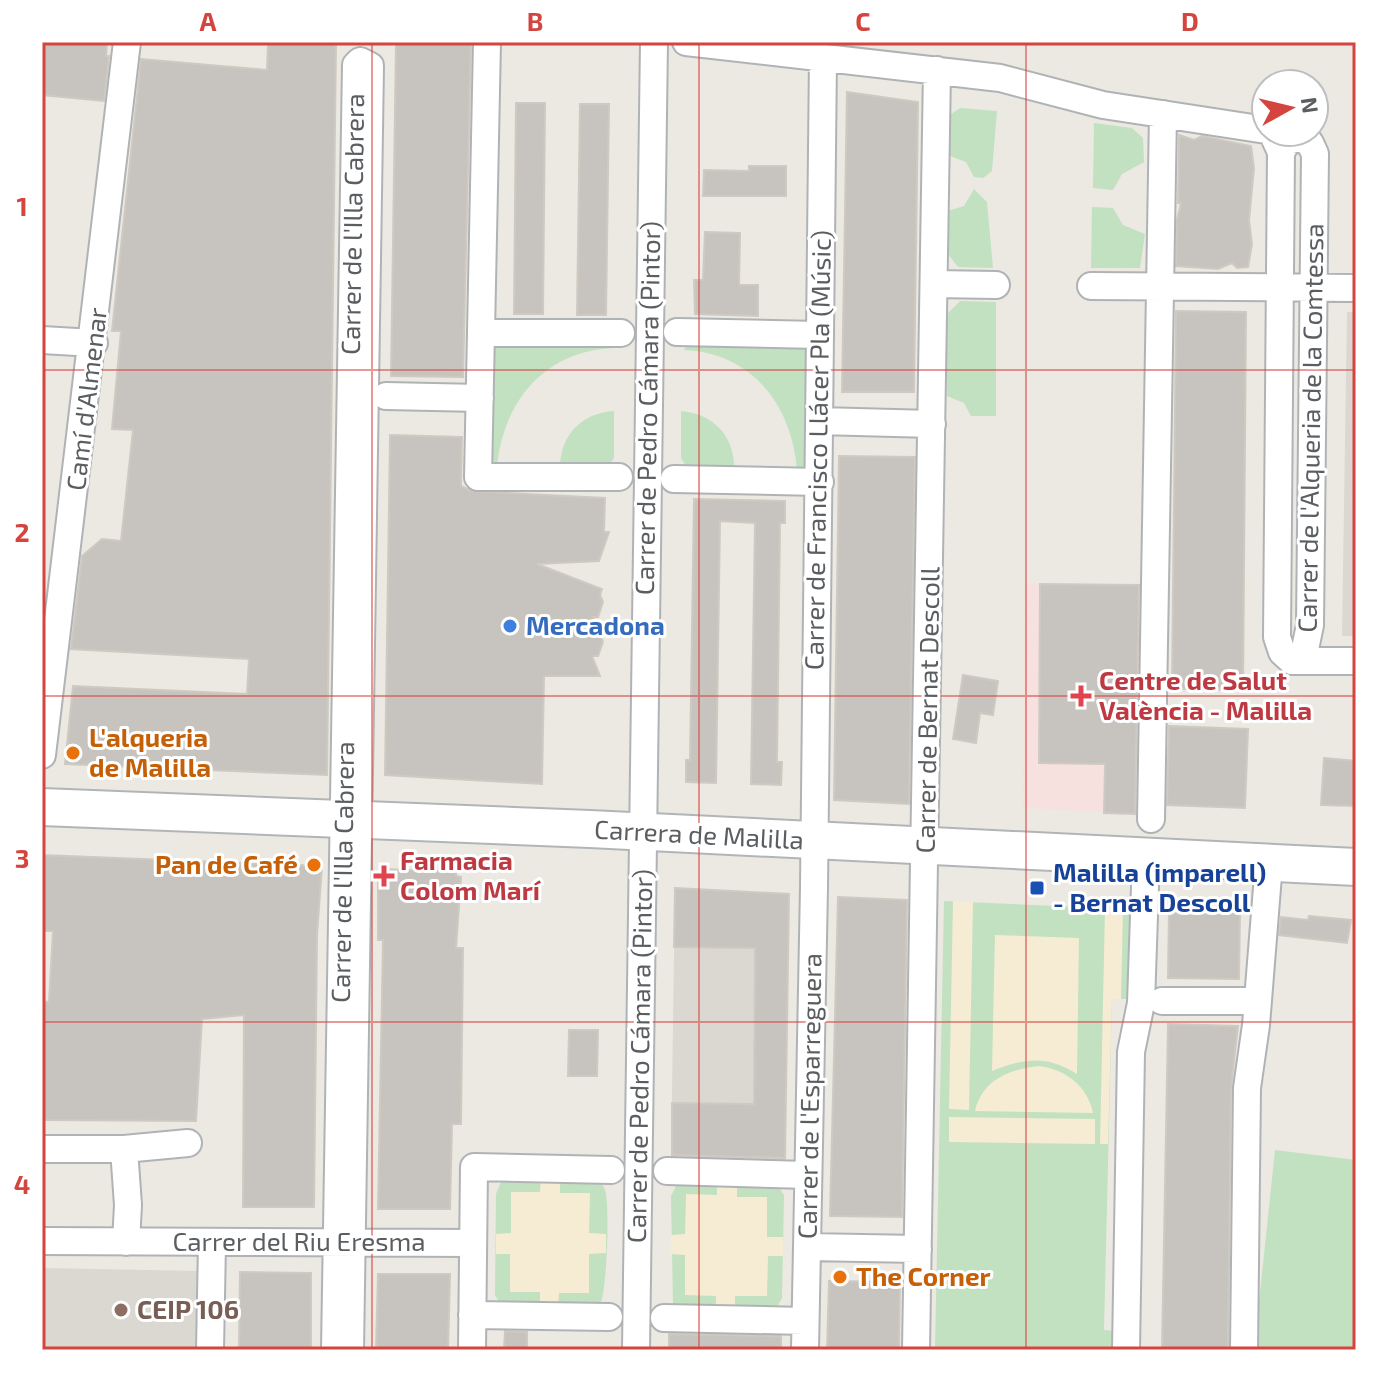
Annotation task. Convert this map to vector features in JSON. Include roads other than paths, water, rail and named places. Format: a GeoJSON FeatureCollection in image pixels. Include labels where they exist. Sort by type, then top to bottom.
{"type":"FeatureCollection","features":[{"type":"Feature","properties":{"kind":"street","name":"Camí d'Almenar"},"geometry":{"type":"LineString","coordinates":[[42,755],[48,672],[94,343],[127,42]]}},
{"type":"Feature","properties":{"kind":"street"},"geometry":{"type":"LineString","coordinates":[[487,42],[478,477],[619,477]]}},
{"type":"Feature","properties":{"kind":"street","name":"Carrer de Pedro Cámara (Pintor)"},"geometry":{"type":"LineString","coordinates":[[636,1350],[654,42]]}},
{"type":"Feature","properties":{"kind":"street"},"geometry":{"type":"LineString","coordinates":[[686,42],[1000,78],[1103,105],[1163,114],[1250,133]]}},
{"type":"Feature","properties":{"kind":"street","name":"Carrer de Francisco Llácer Pla (Músic)"},"geometry":{"type":"LineString","coordinates":[[813,841],[820,482],[818,335],[823,58]]}},
{"type":"Feature","properties":{"kind":"street","name":"Carrer de l'Illa Cabrera"},"geometry":{"type":"LineString","coordinates":[[335,1350],[344,1242],[370,66],[360,61],[356,65],[351,819]]}},
{"type":"Feature","properties":{"kind":"street","name":"Carrer de Bernat Descoll"},"geometry":{"type":"LineString","coordinates":[[916,1350],[937,70]]}},
{"type":"Feature","properties":{"kind":"street"},"geometry":{"type":"LineString","coordinates":[[1151,819],[1163,114]]}},
{"type":"Feature","properties":{"kind":"street","name":"Carrer de l'Alqueria de la Comtessa"},"geometry":{"type":"LineString","coordinates":[[1273,148],[1280,286],[1277,637],[1282,652],[1292,661],[1304,654],[1310,625],[1315,154],[1312,148]]}},
{"type":"Feature","properties":{"kind":"street"},"geometry":{"type":"LineString","coordinates":[[934,284],[996,285]]}},
{"type":"Feature","properties":{"kind":"street"},"geometry":{"type":"LineString","coordinates":[[1091,286],[1356,288]]}},
{"type":"Feature","properties":{"kind":"street"},"geometry":{"type":"LineString","coordinates":[[677,332],[818,335]]}},
{"type":"Feature","properties":{"kind":"street"},"geometry":{"type":"LineString","coordinates":[[481,333],[621,333]]}},
{"type":"Feature","properties":{"kind":"street"},"geometry":{"type":"LineString","coordinates":[[42,340],[94,343]]}},
{"type":"Feature","properties":{"kind":"street"},"geometry":{"type":"LineString","coordinates":[[386,396],[480,398]]}},
{"type":"Feature","properties":{"kind":"street"},"geometry":{"type":"LineString","coordinates":[[819,421],[932,424]]}},
{"type":"Feature","properties":{"kind":"street"},"geometry":{"type":"LineString","coordinates":[[674,479],[820,482]]}},
{"type":"Feature","properties":{"kind":"street"},"geometry":{"type":"LineString","coordinates":[[1292,661],[1356,661]]}},
{"type":"Feature","properties":{"kind":"street","name":"Carrera de Malilla"},"geometry":{"type":"LineString","coordinates":[[42,807],[643,832],[1356,867]]}},
{"type":"Feature","properties":{"kind":"street","name":"Carrer de l'Esparreguera"},"geometry":{"type":"LineString","coordinates":[[805,1350],[813,841]]}},
{"type":"Feature","properties":{"kind":"street"},"geometry":{"type":"LineString","coordinates":[[1126,1350],[1131,1052],[1141,1003],[1146,857]]}},
{"type":"Feature","properties":{"kind":"street"},"geometry":{"type":"LineString","coordinates":[[1244,1350],[1247,1088],[1252,999],[1269,863]]}},
{"type":"Feature","properties":{"kind":"street"},"geometry":{"type":"LineString","coordinates":[[1162,1001],[1252,999]]}},
{"type":"Feature","properties":{"kind":"street"},"geometry":{"type":"LineString","coordinates":[[42,1149],[124,1149],[188,1143]]}},
{"type":"Feature","properties":{"kind":"street"},"geometry":{"type":"LineString","coordinates":[[124,1149],[128,1205],[126,1242]]}},
{"type":"Feature","properties":{"kind":"street"},"geometry":{"type":"LineString","coordinates":[[472,1350],[474,1167],[611,1170]]}},
{"type":"Feature","properties":{"kind":"street"},"geometry":{"type":"LineString","coordinates":[[667,1171],[807,1175]]}},
{"type":"Feature","properties":{"kind":"street","name":"Carrer del Riu Eresma"},"geometry":{"type":"LineString","coordinates":[[42,1241],[473,1243]]}},
{"type":"Feature","properties":{"kind":"street","name":"Carrer de l'Illa Cabrera"},"geometry":{"type":"LineString","coordinates":[[344,1242],[350,1350]]}},
{"type":"Feature","properties":{"kind":"street"},"geometry":{"type":"LineString","coordinates":[[210,1350],[212,1243]]}},
{"type":"Feature","properties":{"kind":"street"},"geometry":{"type":"LineString","coordinates":[[807,1247],[918,1249]]}},
{"type":"Feature","properties":{"kind":"street"},"geometry":{"type":"LineString","coordinates":[[472,1315],[609,1317]]}},
{"type":"Feature","properties":{"kind":"street"},"geometry":{"type":"LineString","coordinates":[[664,1318],[805,1321]]}},
{"type":"Feature","properties":{"kind":"place","name":"Mercadona"},"geometry":{"type":"Point","coordinates":[510,626]}},
{"type":"Feature","properties":{"kind":"place","name":"Centre de Salut València - Malilla"},"geometry":{"type":"Point","coordinates":[1081,696]}},
{"type":"Feature","properties":{"kind":"place","name":"L'alqueria de Malilla"},"geometry":{"type":"Point","coordinates":[73,753]}},
{"type":"Feature","properties":{"kind":"place","name":"Pan de Café"},"geometry":{"type":"Point","coordinates":[314,865]}},
{"type":"Feature","properties":{"kind":"place","name":"Farmacia Colom Marí"},"geometry":{"type":"Point","coordinates":[384,876]}},
{"type":"Feature","properties":{"kind":"place","name":"Malilla (imparell) - Bernat Descoll"},"geometry":{"type":"Point","coordinates":[1037,888]}},
{"type":"Feature","properties":{"kind":"place","name":"The Corner"},"geometry":{"type":"Point","coordinates":[840,1277]}},
{"type":"Feature","properties":{"kind":"place","name":"CEIP 106"},"geometry":{"type":"Point","coordinates":[121,1310]}}]}
